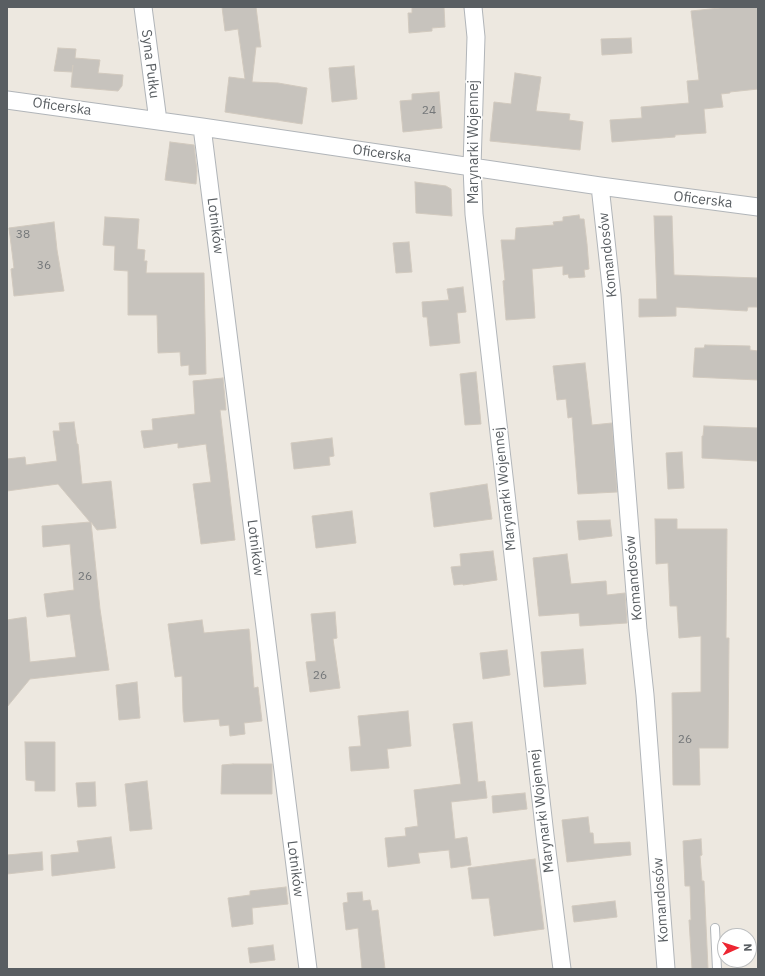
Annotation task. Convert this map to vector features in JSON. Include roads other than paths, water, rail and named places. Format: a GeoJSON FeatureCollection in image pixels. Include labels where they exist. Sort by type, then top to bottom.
{"type":"FeatureCollection","features":[{"type":"Feature","properties":{"kind":"street","name":"Syna Pułku"},"geometry":{"type":"LineString","coordinates":[[143,7],[158,121]]}},
{"type":"Feature","properties":{"kind":"street","name":"Marynarki Wojennej"},"geometry":{"type":"LineString","coordinates":[[473,7],[476,37],[472,167],[475,222],[545,835],[562,969]]}},
{"type":"Feature","properties":{"kind":"street","name":"Oficerska"},"geometry":{"type":"LineString","coordinates":[[7,100],[202,127],[600,186],[758,207]]}},
{"type":"Feature","properties":{"kind":"street","name":"Lotników"},"geometry":{"type":"LineString","coordinates":[[202,127],[308,969]]}},
{"type":"Feature","properties":{"kind":"street","name":"Komandosów"},"geometry":{"type":"LineString","coordinates":[[600,186],[612,295],[622,443],[645,695],[666,969]]}},
{"type":"Feature","properties":{"kind":"lane"},"geometry":{"type":"LineString","coordinates":[[715,928],[717,969]]}}]}
